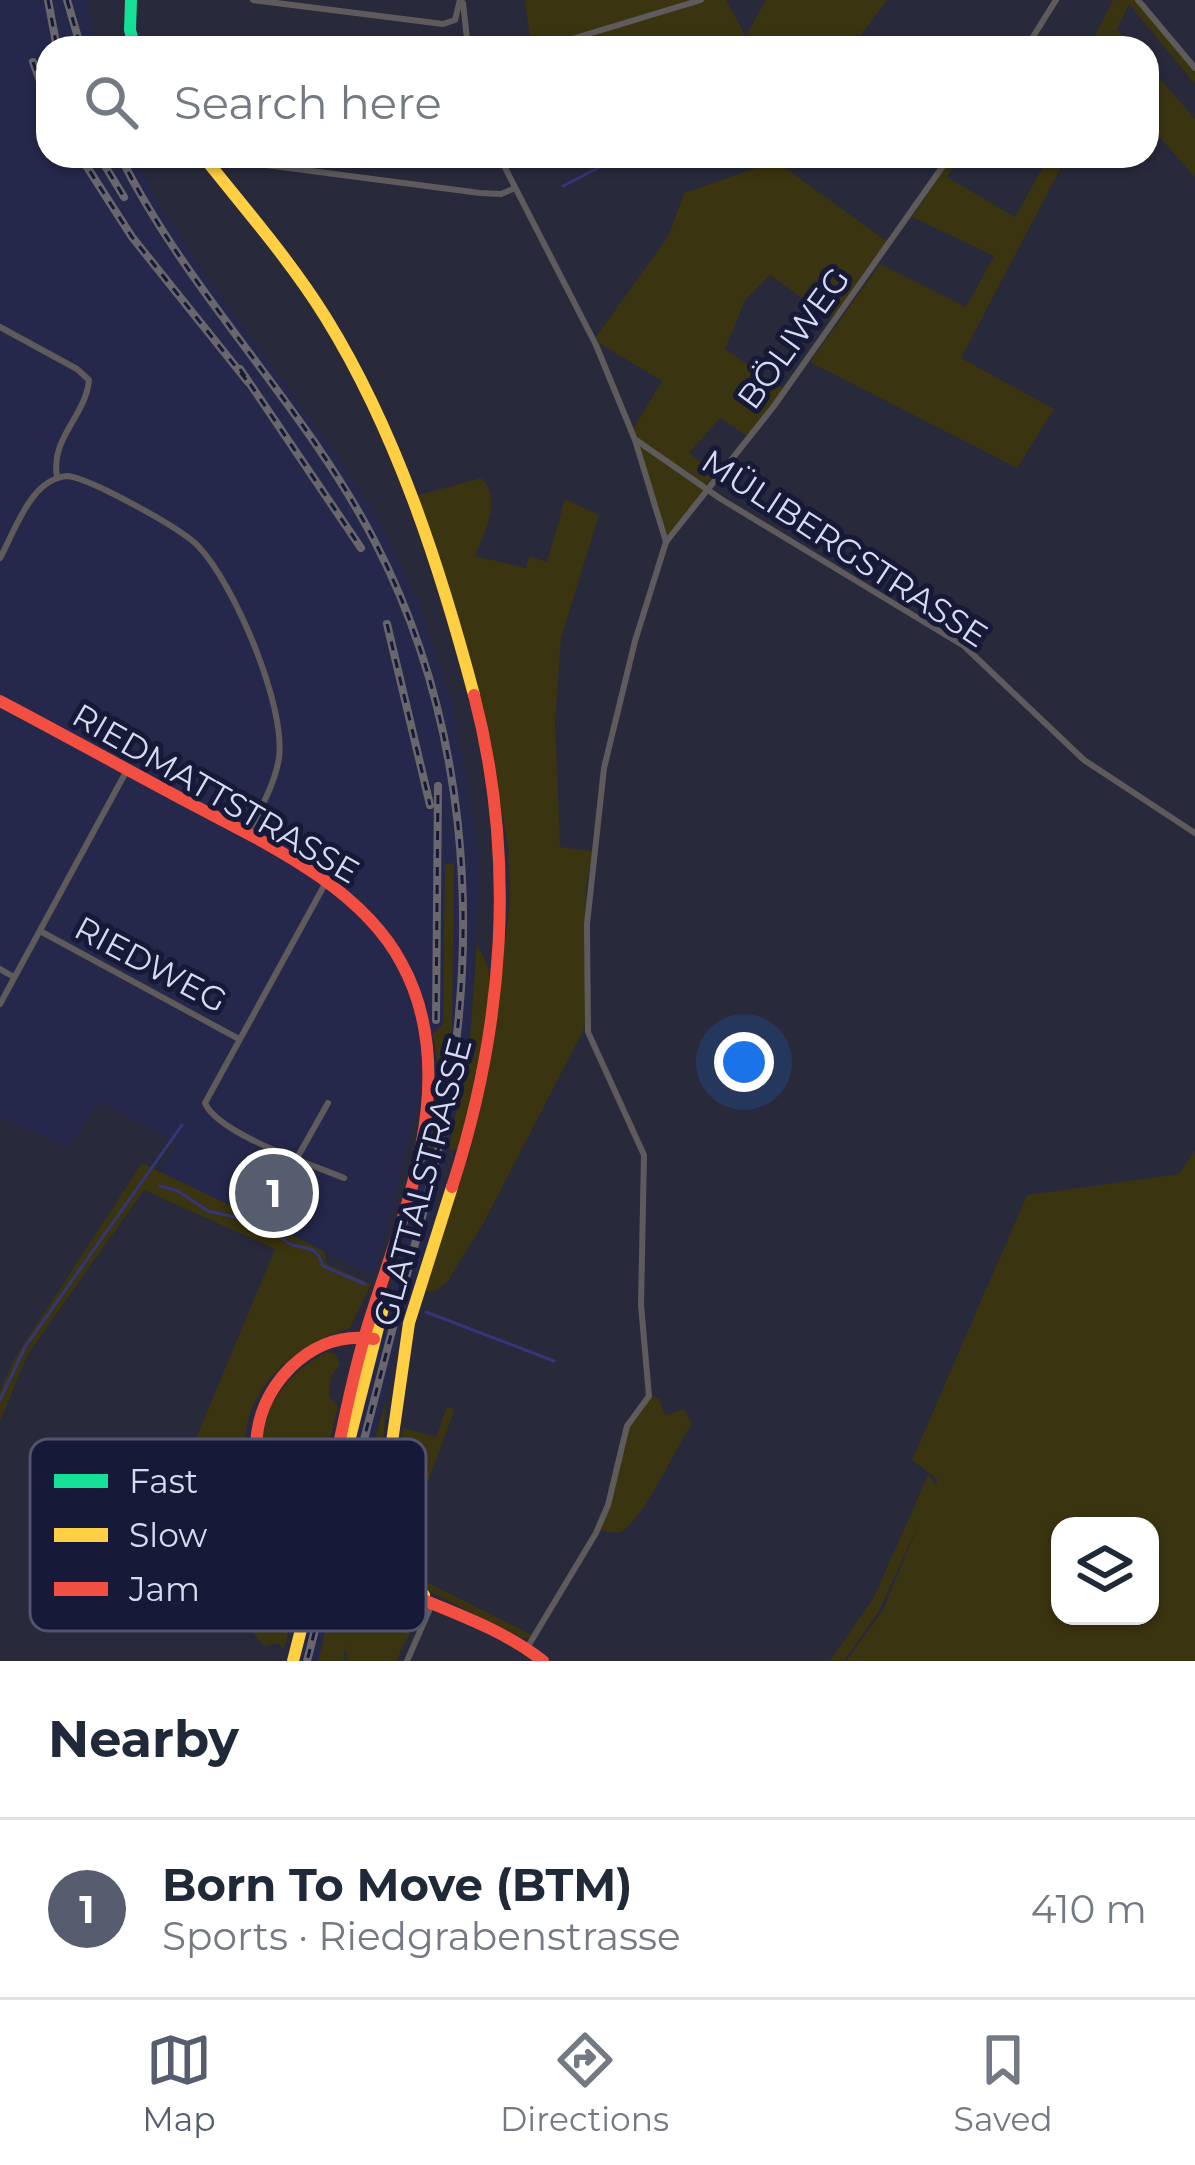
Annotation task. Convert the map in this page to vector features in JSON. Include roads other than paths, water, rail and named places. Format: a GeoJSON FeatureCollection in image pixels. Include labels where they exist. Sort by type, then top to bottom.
{"type":"FeatureCollection","features":[{"type":"Feature","properties":{"kind":"street"},"geometry":{"type":"LineString","coordinates":[[131,0],[132,36]]}},
{"type":"Feature","properties":{"kind":"street"},"geometry":{"type":"LineString","coordinates":[[253,0],[443,25],[454,20],[461,0]]}},
{"type":"Feature","properties":{"kind":"street"},"geometry":{"type":"LineString","coordinates":[[461,0],[466,36]]}},
{"type":"Feature","properties":{"kind":"street"},"geometry":{"type":"LineString","coordinates":[[582,36],[701,0]]}},
{"type":"Feature","properties":{"kind":"street"},"geometry":{"type":"LineString","coordinates":[[1034,36],[1056,0]]}},
{"type":"Feature","properties":{"kind":"street"},"geometry":{"type":"LineString","coordinates":[[1138,0],[1195,68]]}},
{"type":"Feature","properties":{"kind":"street","name":"GLATTALSTRASSE"},"geometry":{"type":"LineString","coordinates":[[213,168],[315,301],[381,424],[446,597],[495,787],[502,896],[490,1043],[469,1132],[408,1328],[392,1439]]}},
{"type":"Feature","properties":{"kind":"street"},"geometry":{"type":"LineString","coordinates":[[288,168],[480,193],[501,194],[515,188]]}},
{"type":"Feature","properties":{"kind":"street"},"geometry":{"type":"LineString","coordinates":[[505,168],[596,345],[635,440],[666,542],[635,641],[604,768],[588,891],[588,1032],[644,1155],[641,1305],[649,1396],[627,1426],[608,1505],[596,1533],[527,1648]]}},
{"type":"Feature","properties":{"kind":"street","name":"BÖLIWEG"},"geometry":{"type":"LineString","coordinates":[[666,542],[774,406],[942,168]]}},
{"type":"Feature","properties":{"kind":"street"},"geometry":{"type":"LineString","coordinates":[[0,327],[77,369],[88,380],[86,398],[55,452],[57,476]]}},
{"type":"Feature","properties":{"kind":"street","name":"MÜLIBERGSTRASSE"},"geometry":{"type":"LineString","coordinates":[[635,440],[706,489],[964,646],[1084,760],[1195,833]]}},
{"type":"Feature","properties":{"kind":"street"},"geometry":{"type":"LineString","coordinates":[[0,558],[36,492],[57,476],[77,477],[184,534],[208,559],[260,660],[278,737],[279,759],[248,836]]}},
{"type":"Feature","properties":{"kind":"street","name":"RIEDMATTSTRASSE"},"geometry":{"type":"LineString","coordinates":[[0,701],[327,881],[356,904],[397,955],[416,994],[429,1049],[422,1141],[348,1439]]}},
{"type":"Feature","properties":{"kind":"street"},"geometry":{"type":"LineString","coordinates":[[0,1004],[127,770]]}},
{"type":"Feature","properties":{"kind":"street"},"geometry":{"type":"LineString","coordinates":[[327,881],[205,1102],[208,1111],[252,1138],[344,1178]]}},
{"type":"Feature","properties":{"kind":"street","name":"RIEDWEG"},"geometry":{"type":"LineString","coordinates":[[40,931],[239,1039]]}},
{"type":"Feature","properties":{"kind":"street"},"geometry":{"type":"LineString","coordinates":[[0,969],[14,977]]}},
{"type":"Feature","properties":{"kind":"street"},"geometry":{"type":"LineString","coordinates":[[298,1158],[328,1102]]}},
{"type":"Feature","properties":{"kind":"street"},"geometry":{"type":"LineString","coordinates":[[257,1439],[257,1425],[274,1385],[293,1365],[323,1345],[349,1336],[370,1338]]}},
{"type":"Feature","properties":{"kind":"street"},"geometry":{"type":"LineString","coordinates":[[426,1599],[527,1648],[542,1661]]}},
{"type":"Feature","properties":{"kind":"street"},"geometry":{"type":"LineString","coordinates":[[426,1619],[434,1601]]}},
{"type":"Feature","properties":{"kind":"street","name":"RIEDMATTSTRASSE"},"geometry":{"type":"LineString","coordinates":[[293,1661],[300,1631]]}},
{"type":"Feature","properties":{"kind":"street"},"geometry":{"type":"LineString","coordinates":[[407,1661],[420,1631]]}},
{"type":"Feature","properties":{"kind":"waterway"},"geometry":{"type":"LineString","coordinates":[[563,186],[598,168]]}},
{"type":"Feature","properties":{"kind":"waterway"},"geometry":{"type":"LineString","coordinates":[[0,1400],[25,1347],[182,1125]]}},
{"type":"Feature","properties":{"kind":"waterway"},"geometry":{"type":"LineString","coordinates":[[160,1186],[178,1191],[208,1211],[244,1219],[261,1233],[275,1231],[288,1243],[314,1251],[323,1266],[365,1284]]}},
{"type":"Feature","properties":{"kind":"waterway"},"geometry":{"type":"LineString","coordinates":[[426,1312],[554,1361]]}},
{"type":"Feature","properties":{"kind":"railway"},"geometry":{"type":"LineString","coordinates":[[48,0],[55,36]]}},
{"type":"Feature","properties":{"kind":"railway"},"geometry":{"type":"LineString","coordinates":[[67,0],[78,36]]}},
{"type":"Feature","properties":{"kind":"railway"},"geometry":{"type":"LineString","coordinates":[[33,62],[36,70]]}},
{"type":"Feature","properties":{"kind":"railway"},"geometry":{"type":"LineString","coordinates":[[88,168],[132,237],[248,382]]}},
{"type":"Feature","properties":{"kind":"railway"},"geometry":{"type":"LineString","coordinates":[[106,168],[124,197]]}},
{"type":"Feature","properties":{"kind":"railway"},"geometry":{"type":"LineString","coordinates":[[127,168],[179,256],[315,443],[375,542],[406,609],[447,750],[463,895],[456,1043],[428,1196],[365,1439]]}},
{"type":"Feature","properties":{"kind":"railway"},"geometry":{"type":"LineString","coordinates":[[240,369],[361,548]]}},
{"type":"Feature","properties":{"kind":"railway"},"geometry":{"type":"LineString","coordinates":[[387,624],[430,805]]}},
{"type":"Feature","properties":{"kind":"railway"},"geometry":{"type":"LineString","coordinates":[[436,1020],[438,786]]}},
{"type":"Feature","properties":{"kind":"railway"},"geometry":{"type":"LineString","coordinates":[[307,1661],[315,1631]]}},
{"type":"Feature","properties":{"kind":"place","name":"Born To Move (BTM)"},"geometry":{"type":"Point","coordinates":[274,1193]}}]}
